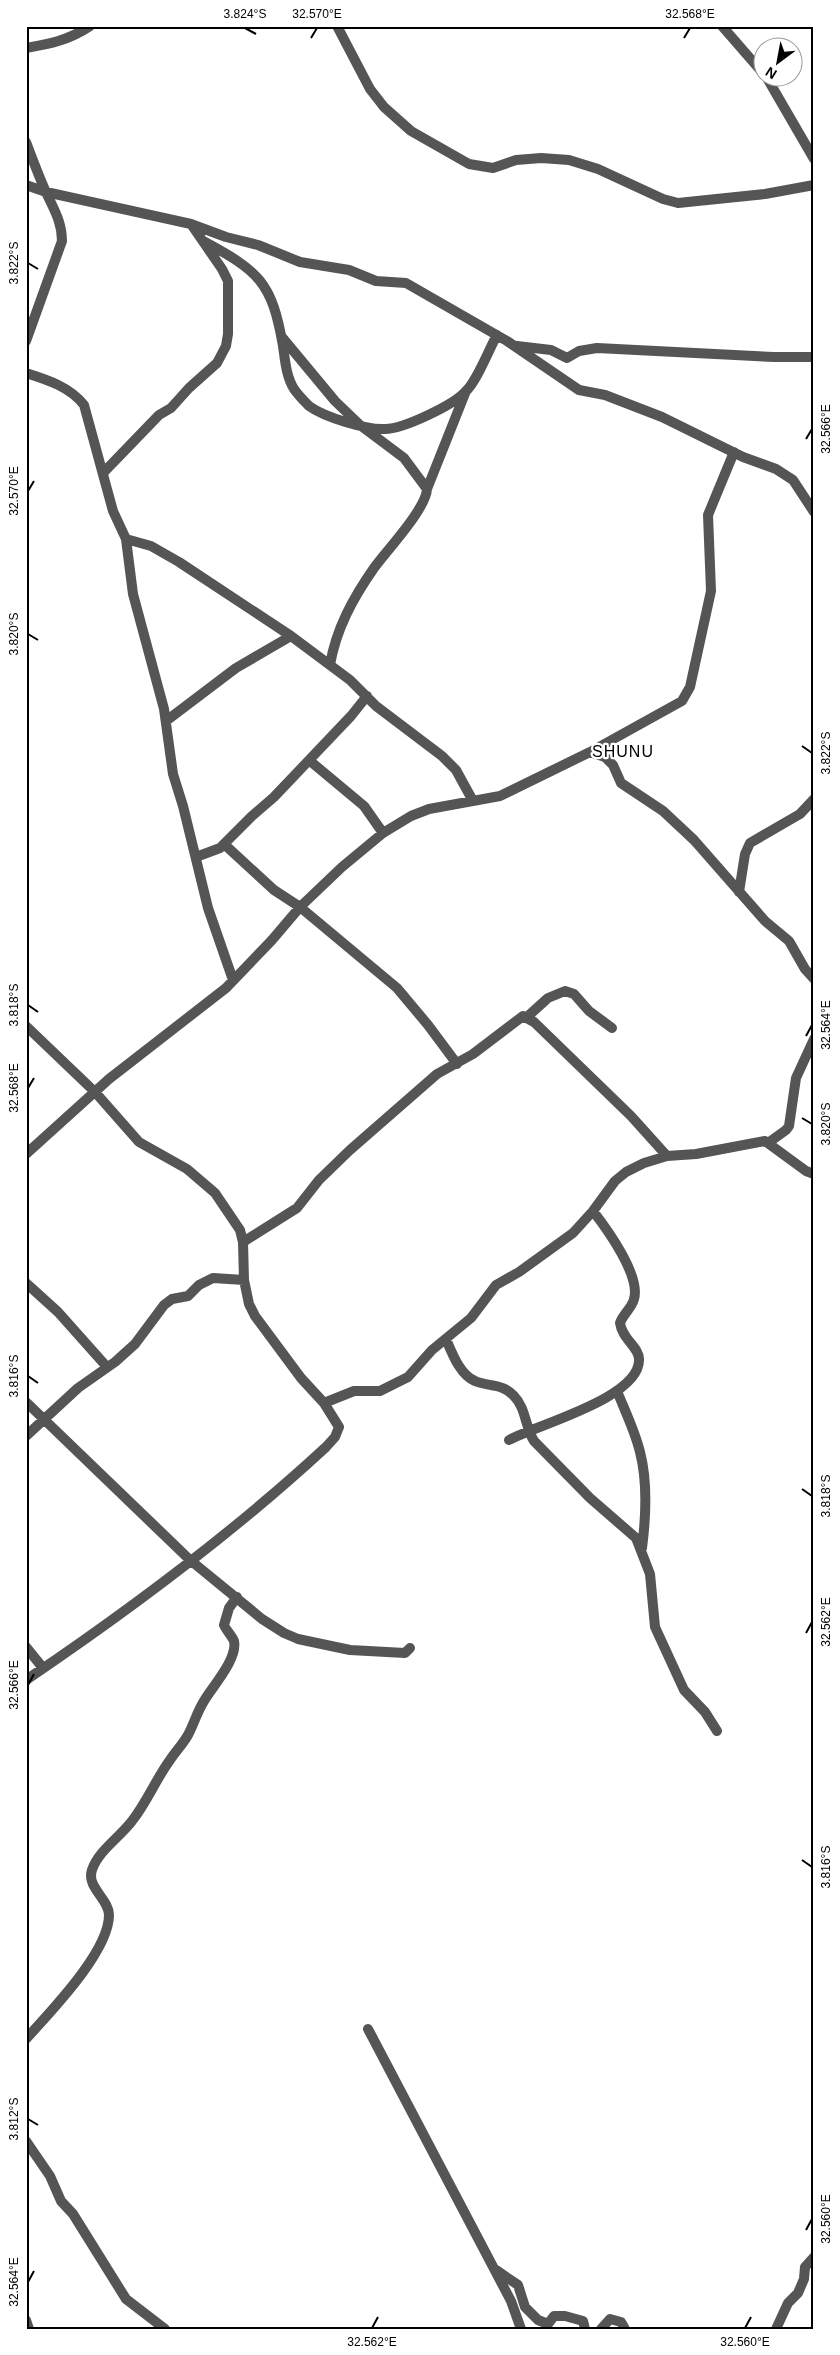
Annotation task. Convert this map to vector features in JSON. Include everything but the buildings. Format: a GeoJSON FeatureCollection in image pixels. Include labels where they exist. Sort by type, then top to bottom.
{"type":"FeatureCollection","features":[{"type":"Feature","properties":{"kind":"street"},"geometry":{"type":"LineString","coordinates":[[26,48],[58,42],[72,37],[90,26]]}},
{"type":"Feature","properties":{"kind":"street"},"geometry":{"type":"LineString","coordinates":[[336,26],[370,88],[384,107],[411,131],[469,164],[493,168],[516,160],[541,158],[569,160],[598,169],[662,199],[678,202],[764,194],[814,185]]}},
{"type":"Feature","properties":{"kind":"street"},"geometry":{"type":"LineString","coordinates":[[722,26],[752,60]]}},
{"type":"Feature","properties":{"kind":"street"},"geometry":{"type":"LineString","coordinates":[[773,88],[814,159]]}},
{"type":"Feature","properties":{"kind":"street"},"geometry":{"type":"LineString","coordinates":[[26,142],[62,228],[62,241],[26,341]]}},
{"type":"Feature","properties":{"kind":"street"},"geometry":{"type":"LineString","coordinates":[[26,185],[46,192],[192,224],[226,237],[258,245],[300,262],[349,270],[376,281],[406,283],[516,346],[579,390],[605,395],[662,417],[734,452],[776,469],[792,480],[814,512]]}},
{"type":"Feature","properties":{"kind":"street"},"geometry":{"type":"LineString","coordinates":[[104,472],[159,415],[170,408],[188,388],[217,363],[226,346],[228,334],[228,282],[222,269],[192,224]]}},
{"type":"Feature","properties":{"kind":"street"},"geometry":{"type":"LineString","coordinates":[[203,241],[237,260],[260,279],[274,304],[288,375],[301,398],[314,409],[360,425],[386,429],[404,425],[431,413],[466,391]]}},
{"type":"Feature","properties":{"kind":"street"},"geometry":{"type":"LineString","coordinates":[[330,665],[337,636],[347,611],[374,569],[426,497],[427,489],[466,391],[497,335]]}},
{"type":"Feature","properties":{"kind":"street"},"geometry":{"type":"LineString","coordinates":[[281,336],[335,400],[360,425],[404,458],[427,489]]}},
{"type":"Feature","properties":{"kind":"street"},"geometry":{"type":"LineString","coordinates":[[516,346],[551,350],[567,358],[579,351],[598,348],[774,357],[814,357]]}},
{"type":"Feature","properties":{"kind":"street"},"geometry":{"type":"LineString","coordinates":[[26,373],[50,380],[81,400],[84,405],[104,472],[113,511],[126,539],[133,594],[166,721],[170,759],[208,908],[233,980]]}},
{"type":"Feature","properties":{"kind":"street"},"geometry":{"type":"LineString","coordinates":[[26,1154],[94,1092],[204,1007],[272,940],[300,907],[383,833],[411,816],[429,809],[500,796],[590,752],[676,706],[690,687],[711,592],[708,515],[734,452]]}},
{"type":"Feature","properties":{"kind":"street"},"geometry":{"type":"LineString","coordinates":[[126,539],[162,552],[290,636],[358,686],[376,706],[442,756],[456,770],[473,800]]}},
{"type":"Feature","properties":{"kind":"street"},"geometry":{"type":"LineString","coordinates":[[166,721],[236,668],[290,636]]}},
{"type":"Feature","properties":{"kind":"street"},"geometry":{"type":"LineString","coordinates":[[196,857],[214,851],[224,844],[252,816],[290,783],[367,696]]}},
{"type":"Feature","properties":{"kind":"street"},"geometry":{"type":"LineString","coordinates":[[590,752],[606,757],[613,765],[621,783],[663,811],[716,862],[765,921],[789,941],[805,970],[814,979]]}},
{"type":"Feature","properties":{"kind":"street"},"geometry":{"type":"LineString","coordinates":[[310,761],[364,806],[383,833]]}},
{"type":"Feature","properties":{"kind":"street"},"geometry":{"type":"LineString","coordinates":[[739,892],[745,854],[750,843],[800,814],[814,799]]}},
{"type":"Feature","properties":{"kind":"street"},"geometry":{"type":"LineString","coordinates":[[224,844],[274,890],[300,907],[397,988],[457,1064]]}},
{"type":"Feature","properties":{"kind":"street"},"geometry":{"type":"LineString","coordinates":[[243,1242],[262,1228],[289,1214],[319,1180],[412,1094],[437,1074],[457,1064],[515,1021],[523,1016],[527,1017],[548,998],[565,991],[574,994],[588,1011],[612,1028]]}},
{"type":"Feature","properties":{"kind":"street"},"geometry":{"type":"LineString","coordinates":[[527,1017],[631,1116],[667,1156]]}},
{"type":"Feature","properties":{"kind":"street"},"geometry":{"type":"LineString","coordinates":[[26,1026],[94,1092],[139,1142],[187,1169],[215,1193],[234,1219],[243,1242],[244,1280],[250,1304],[263,1330],[301,1378],[324,1403],[338,1423],[338,1431],[335,1437],[262,1503],[155,1589],[26,1680]]}},
{"type":"Feature","properties":{"kind":"street"},"geometry":{"type":"LineString","coordinates":[[768,1143],[789,1126],[796,1078],[814,1039]]}},
{"type":"Feature","properties":{"kind":"street"},"geometry":{"type":"LineString","coordinates":[[324,1403],[354,1391],[380,1391],[408,1377],[432,1350],[471,1318],[496,1285],[519,1272],[566,1239],[593,1211],[620,1175],[635,1167],[667,1156],[696,1154],[762,1141],[768,1143],[806,1171],[814,1174]]}},
{"type":"Feature","properties":{"kind":"street"},"geometry":{"type":"LineString","coordinates":[[509,1440],[527,1431],[568,1416],[617,1391],[639,1365],[638,1355],[622,1333],[620,1323],[634,1300],[634,1288],[616,1242],[593,1211]]}},
{"type":"Feature","properties":{"kind":"street"},"geometry":{"type":"LineString","coordinates":[[26,1436],[78,1388],[108,1367],[134,1344],[164,1304],[172,1299],[188,1296],[200,1285],[213,1278],[244,1280]]}},
{"type":"Feature","properties":{"kind":"street"},"geometry":{"type":"LineString","coordinates":[[26,1283],[58,1312],[108,1367]]}},
{"type":"Feature","properties":{"kind":"street"},"geometry":{"type":"LineString","coordinates":[[446,1340],[468,1377],[476,1381],[498,1385],[515,1397],[520,1404],[527,1431],[534,1442],[573,1482],[636,1538],[642,1549],[652,1585],[654,1627],[684,1690],[705,1712],[718,1731]]}},
{"type":"Feature","properties":{"kind":"street"},"geometry":{"type":"LineString","coordinates":[[617,1391],[640,1451],[644,1475],[642,1549]]}},
{"type":"Feature","properties":{"kind":"street"},"geometry":{"type":"LineString","coordinates":[[26,1402],[190,1560],[262,1619],[284,1633],[298,1639],[350,1650],[405,1653],[410,1648]]}},
{"type":"Feature","properties":{"kind":"street"},"geometry":{"type":"LineString","coordinates":[[26,2039],[74,1985],[97,1951],[109,1921],[109,1911],[90,1878],[92,1870],[100,1855],[136,1816],[170,1759],[185,1741],[203,1701],[222,1675],[232,1654],[234,1641],[224,1625],[229,1608],[237,1597]]}},
{"type":"Feature","properties":{"kind":"street"},"geometry":{"type":"LineString","coordinates":[[26,1647],[43,1668]]}},
{"type":"Feature","properties":{"kind":"street"},"geometry":{"type":"LineString","coordinates":[[368,2029],[511,2301],[521,2329]]}},
{"type":"Feature","properties":{"kind":"street"},"geometry":{"type":"LineString","coordinates":[[26,2141],[50,2176],[61,2201],[73,2214],[126,2299],[165,2329]]}},
{"type":"Feature","properties":{"kind":"street"},"geometry":{"type":"LineString","coordinates":[[776,2329],[788,2303],[798,2292],[804,2279],[805,2266],[814,2257]]}},
{"type":"Feature","properties":{"kind":"street"},"geometry":{"type":"LineString","coordinates":[[494,2268],[518,2285],[525,2307],[538,2320],[548,2324],[554,2316],[565,2316],[583,2321],[585,2329]]}},
{"type":"Feature","properties":{"kind":"street"},"geometry":{"type":"LineString","coordinates":[[601,2329],[610,2319],[622,2322],[625,2329]]}},
{"type":"Feature","properties":{"kind":"street"},"geometry":{"type":"LineString","coordinates":[[26,2320],[29,2329]]}},
{"type":"Feature","properties":{"kind":"district","name":"SHUNU"},"geometry":{"type":"Point","coordinates":[623,751]}}]}
